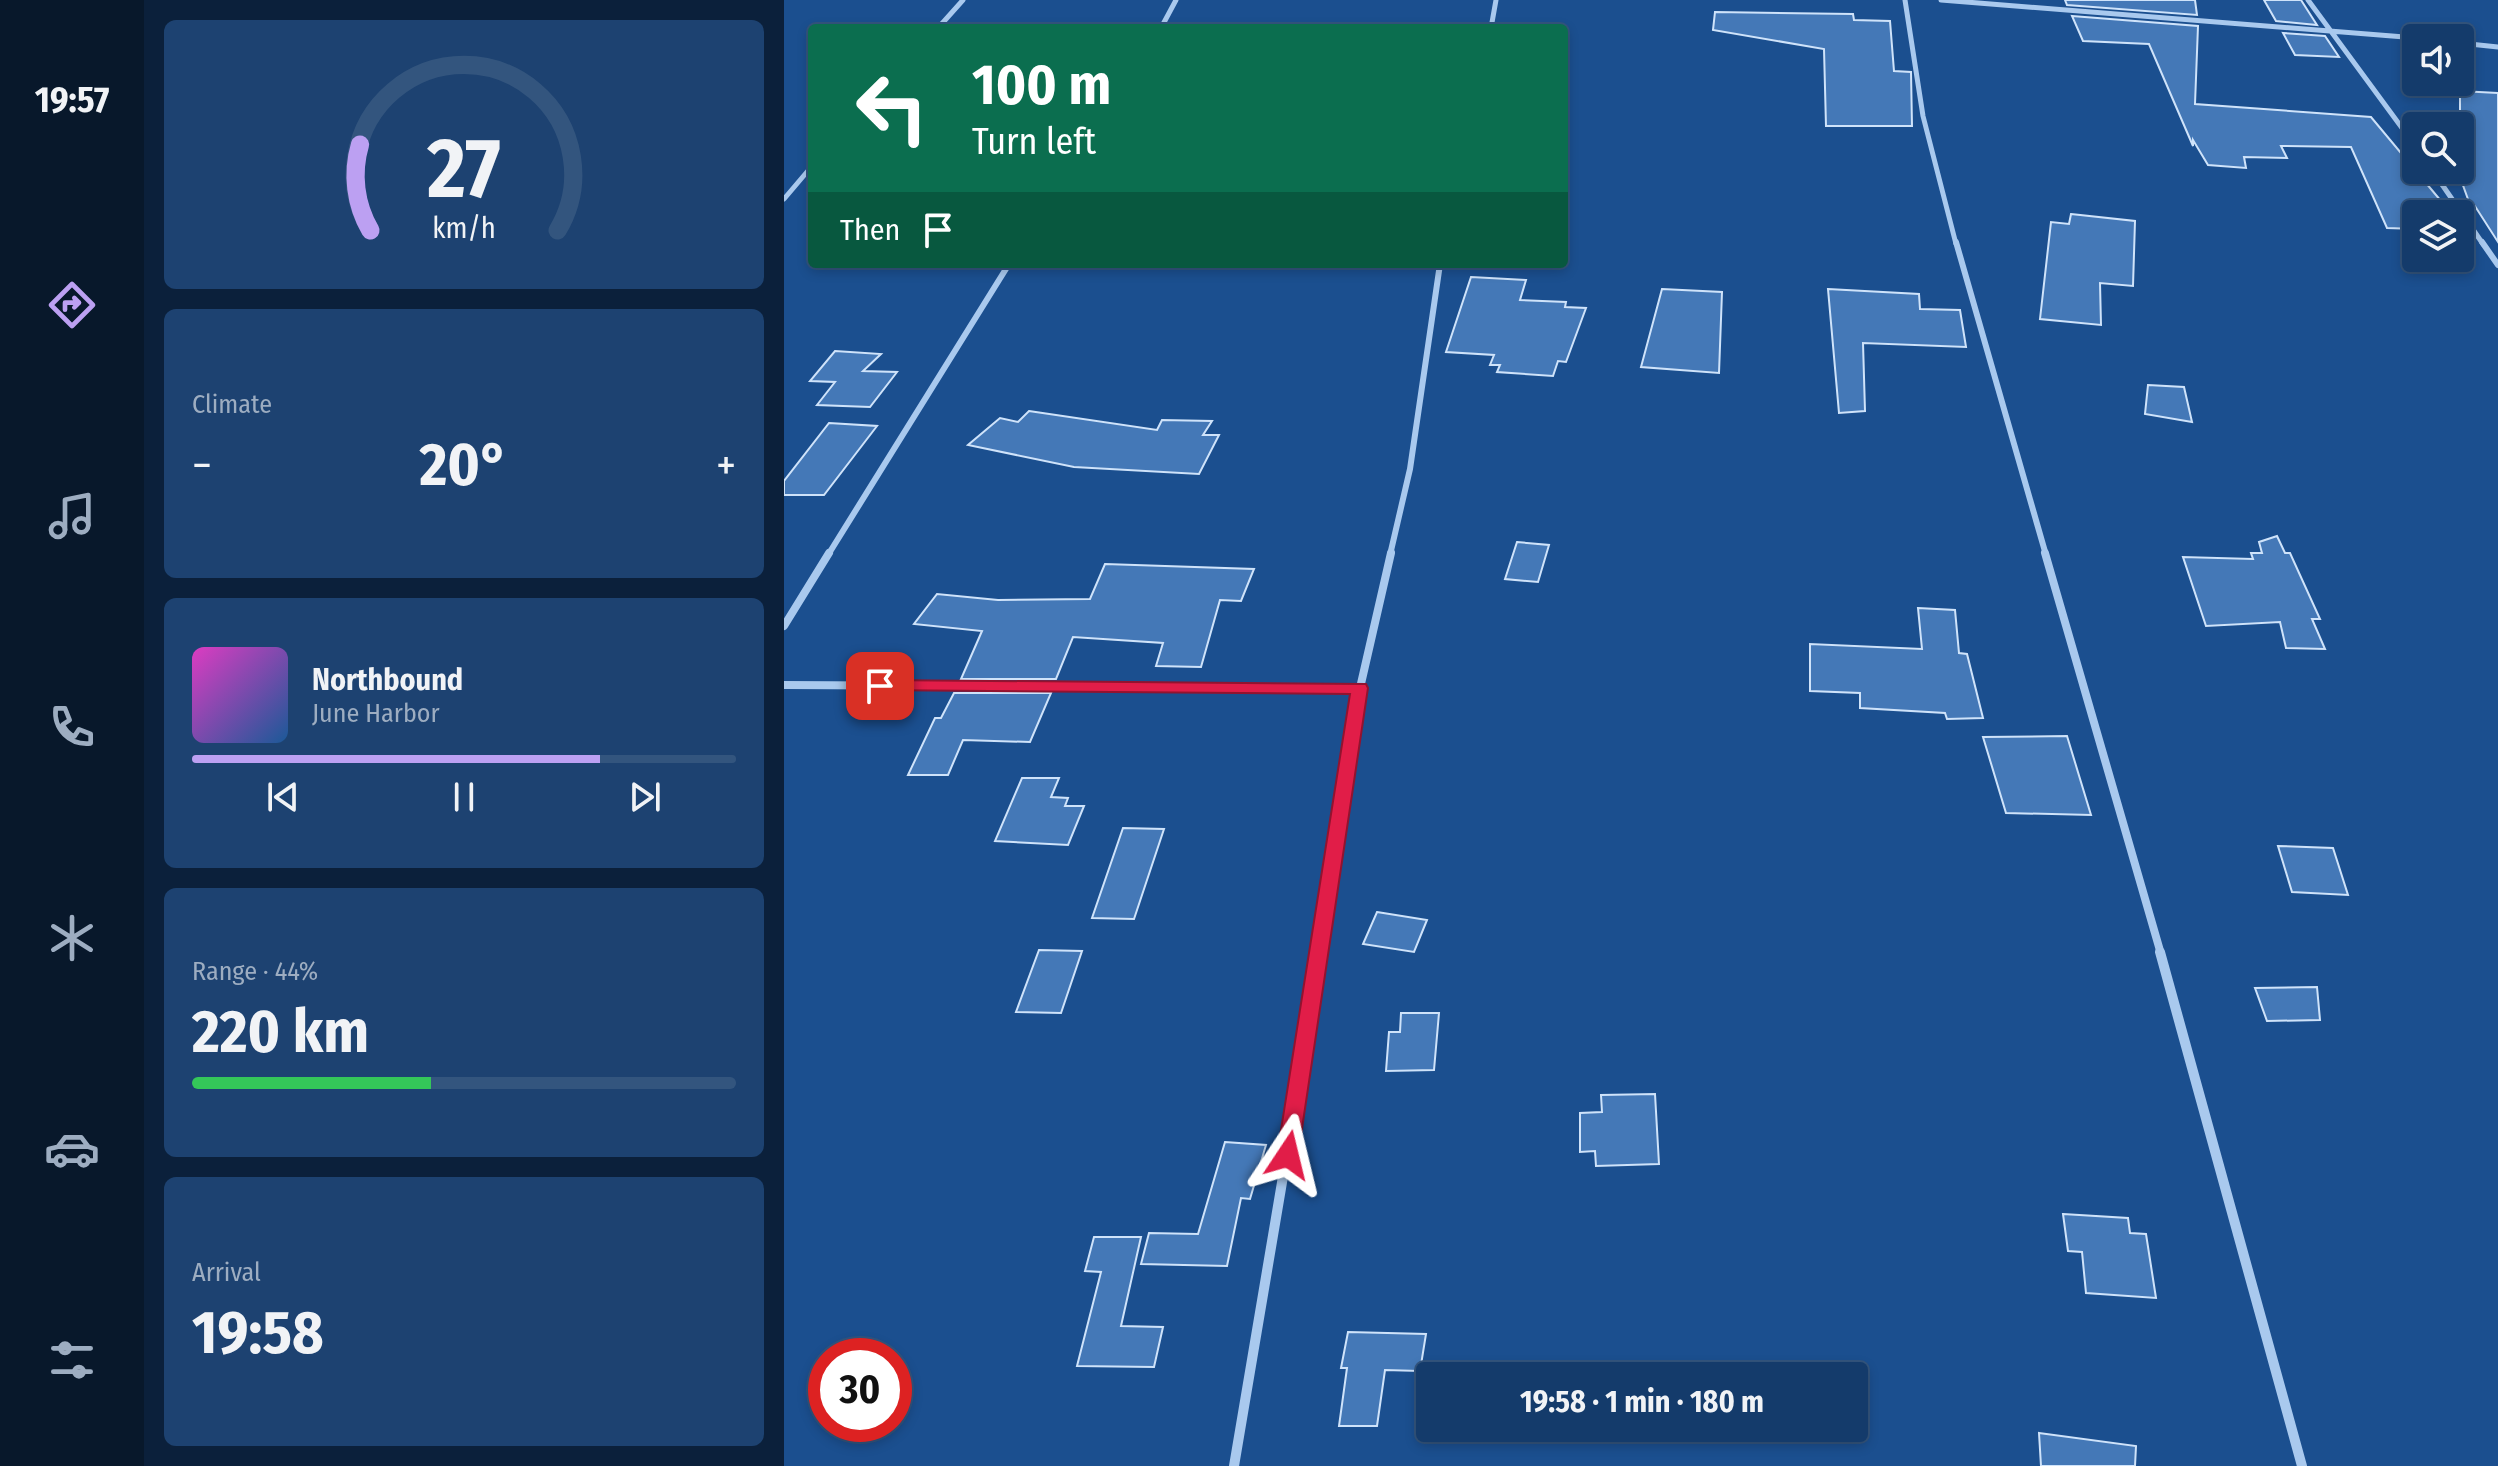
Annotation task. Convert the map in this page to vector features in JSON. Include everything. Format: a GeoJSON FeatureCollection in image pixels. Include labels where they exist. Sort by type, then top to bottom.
{"type":"FeatureCollection","features":[{"type":"Feature","properties":{"kind":"street"},"geometry":{"type":"LineString","coordinates":[[942,24],[963,0]]}},
{"type":"Feature","properties":{"kind":"street"},"geometry":{"type":"LineString","coordinates":[[1163,24],[1176,0]]}},
{"type":"Feature","properties":{"kind":"street"},"geometry":{"type":"LineString","coordinates":[[1492,24],[1496,0]]}},
{"type":"Feature","properties":{"kind":"street"},"geometry":{"type":"LineString","coordinates":[[1905,0],[1923,116],[1966,282],[2137,868],[2302,1466]]}},
{"type":"Feature","properties":{"kind":"street"},"geometry":{"type":"LineString","coordinates":[[1941,0],[2402,36]]}},
{"type":"Feature","properties":{"kind":"street"},"geometry":{"type":"LineString","coordinates":[[2308,0],[2402,128]]}},
{"type":"Feature","properties":{"kind":"street"},"geometry":{"type":"LineString","coordinates":[[2474,44],[2498,47]]}},
{"type":"Feature","properties":{"kind":"street"},"geometry":{"type":"LineString","coordinates":[[784,199],[808,171]]}},
{"type":"Feature","properties":{"kind":"street"},"geometry":{"type":"LineString","coordinates":[[2442,184],[2498,265]]}},
{"type":"Feature","properties":{"kind":"street"},"geometry":{"type":"LineString","coordinates":[[784,626],[1007,268]]}},
{"type":"Feature","properties":{"kind":"street"},"geometry":{"type":"LineString","coordinates":[[1234,1466],[1305,1062],[1360,688],[1410,469],[1439,268]]}},
{"type":"Feature","properties":{"kind":"street"},"geometry":{"type":"LineString","coordinates":[[784,685],[1360,688]]}},
{"type":"Feature","properties":{"kind":"building"},"geometry":{"type":"Polygon","coordinates":[[[2065,0],[2195,0],[2197,15],[2067,5],[2065,0]]]}},
{"type":"Feature","properties":{"kind":"building"},"geometry":{"type":"Polygon","coordinates":[[[2264,0],[2301,0],[2317,25],[2276,21],[2264,0]]]}},
{"type":"Feature","properties":{"kind":"building"},"geometry":{"type":"Polygon","coordinates":[[[1715,12],[1853,14],[1854,20],[1890,21],[1894,71],[1911,72],[1912,126],[1826,126],[1824,49],[1713,30],[1715,12]]]}},
{"type":"Feature","properties":{"kind":"building"},"geometry":{"type":"Polygon","coordinates":[[[2072,16],[2198,26],[2195,104],[2371,117],[2402,154],[2402,184],[2427,184],[2440,200],[2402,200],[2402,229],[2387,228],[2351,147],[2281,146],[2287,158],[2244,157],[2246,168],[2208,165],[2193,140],[2193,146],[2149,44],[2083,41],[2072,16]]]}},
{"type":"Feature","properties":{"kind":"building"},"geometry":{"type":"Polygon","coordinates":[[[2283,33],[2325,36],[2339,57],[2295,55],[2283,33]]]}},
{"type":"Feature","properties":{"kind":"building"},"geometry":{"type":"Polygon","coordinates":[[[2474,92],[2498,93],[2498,242],[2474,200],[2468,200],[2463,184],[2474,184],[2474,112],[2460,112],[2460,96],[2474,96],[2474,92]]]}},
{"type":"Feature","properties":{"kind":"building"},"geometry":{"type":"Polygon","coordinates":[[[2071,214],[2135,221],[2133,286],[2100,283],[2101,325],[2040,319],[2051,222],[2069,224],[2071,214]]]}},
{"type":"Feature","properties":{"kind":"building"},"geometry":{"type":"Polygon","coordinates":[[[1471,277],[1526,280],[1520,300],[1566,302],[1565,307],[1586,308],[1566,362],[1558,361],[1553,376],[1497,372],[1500,365],[1490,365],[1494,355],[1446,352],[1471,277]]]}},
{"type":"Feature","properties":{"kind":"building"},"geometry":{"type":"Polygon","coordinates":[[[1662,289],[1722,292],[1719,373],[1641,367],[1662,289]]]}},
{"type":"Feature","properties":{"kind":"building"},"geometry":{"type":"Polygon","coordinates":[[[1828,289],[1919,294],[1920,309],[1960,310],[1966,347],[1863,343],[1865,411],[1839,413],[1828,289]]]}},
{"type":"Feature","properties":{"kind":"building"},"geometry":{"type":"Polygon","coordinates":[[[835,351],[881,354],[863,371],[897,372],[870,407],[817,405],[835,382],[810,381],[835,351]]]}},
{"type":"Feature","properties":{"kind":"building"},"geometry":{"type":"Polygon","coordinates":[[[2148,385],[2184,387],[2192,422],[2145,414],[2148,385]]]}},
{"type":"Feature","properties":{"kind":"building"},"geometry":{"type":"Polygon","coordinates":[[[1029,411],[1157,430],[1162,420],[1212,421],[1203,435],[1219,435],[1199,474],[1074,467],[968,445],[1000,418],[1018,422],[1029,411]]]}},
{"type":"Feature","properties":{"kind":"building"},"geometry":{"type":"Polygon","coordinates":[[[829,423],[877,426],[824,495],[784,495],[784,481],[829,423]]]}},
{"type":"Feature","properties":{"kind":"building"},"geometry":{"type":"Polygon","coordinates":[[[2277,536],[2285,553],[2290,553],[2320,619],[2312,619],[2325,649],[2286,648],[2280,622],[2206,626],[2183,557],[2253,559],[2251,553],[2262,553],[2259,542],[2277,536]]]}},
{"type":"Feature","properties":{"kind":"building"},"geometry":{"type":"Polygon","coordinates":[[[1517,542],[1549,545],[1538,582],[1505,579],[1517,542]]]}},
{"type":"Feature","properties":{"kind":"building"},"geometry":{"type":"Polygon","coordinates":[[[1105,564],[1254,569],[1241,601],[1220,600],[1201,667],[1156,666],[1163,643],[1073,637],[1056,679],[961,679],[982,631],[914,624],[937,594],[998,600],[1090,599],[1105,564]]]}},
{"type":"Feature","properties":{"kind":"building"},"geometry":{"type":"Polygon","coordinates":[[[1918,608],[1955,610],[1959,653],[1967,654],[1983,718],[1947,719],[1945,713],[1860,708],[1860,693],[1810,691],[1810,644],[1922,649],[1918,608]]]}},
{"type":"Feature","properties":{"kind":"building"},"geometry":{"type":"Polygon","coordinates":[[[954,693],[1051,693],[1030,742],[963,740],[948,775],[908,775],[935,718],[941,718],[954,693]]]}},
{"type":"Feature","properties":{"kind":"building"},"geometry":{"type":"Polygon","coordinates":[[[2067,736],[2091,815],[2006,813],[1983,737],[2067,736]]]}},
{"type":"Feature","properties":{"kind":"building"},"geometry":{"type":"Polygon","coordinates":[[[1022,778],[1059,778],[1051,797],[1068,798],[1065,806],[1084,806],[1068,845],[995,841],[1022,778]]]}},
{"type":"Feature","properties":{"kind":"building"},"geometry":{"type":"Polygon","coordinates":[[[1123,828],[1164,829],[1134,919],[1092,918],[1123,828]]]}},
{"type":"Feature","properties":{"kind":"building"},"geometry":{"type":"Polygon","coordinates":[[[2278,846],[2333,848],[2348,895],[2292,892],[2278,846]]]}},
{"type":"Feature","properties":{"kind":"building"},"geometry":{"type":"Polygon","coordinates":[[[1377,912],[1427,920],[1414,952],[1363,944],[1377,912]]]}},
{"type":"Feature","properties":{"kind":"building"},"geometry":{"type":"Polygon","coordinates":[[[1039,950],[1082,951],[1061,1013],[1016,1012],[1039,950]]]}},
{"type":"Feature","properties":{"kind":"building"},"geometry":{"type":"Polygon","coordinates":[[[2317,987],[2320,1020],[2267,1021],[2255,988],[2317,987]]]}},
{"type":"Feature","properties":{"kind":"building"},"geometry":{"type":"Polygon","coordinates":[[[1401,1013],[1439,1013],[1434,1070],[1386,1071],[1389,1032],[1400,1032],[1401,1013]]]}},
{"type":"Feature","properties":{"kind":"building"},"geometry":{"type":"Polygon","coordinates":[[[1655,1094],[1659,1164],[1596,1166],[1595,1151],[1580,1152],[1580,1113],[1602,1112],[1601,1095],[1655,1094]]]}},
{"type":"Feature","properties":{"kind":"building"},"geometry":{"type":"Polygon","coordinates":[[[1225,1142],[1266,1145],[1250,1199],[1241,1198],[1227,1266],[1141,1264],[1149,1233],[1198,1234],[1225,1142]]]}},
{"type":"Feature","properties":{"kind":"building"},"geometry":{"type":"Polygon","coordinates":[[[2063,1214],[2128,1218],[2130,1233],[2146,1234],[2156,1298],[2086,1293],[2082,1252],[2068,1251],[2063,1214]]]}},
{"type":"Feature","properties":{"kind":"building"},"geometry":{"type":"Polygon","coordinates":[[[1094,1237],[1141,1237],[1121,1326],[1163,1327],[1154,1367],[1077,1366],[1101,1272],[1085,1271],[1094,1237]]]}},
{"type":"Feature","properties":{"kind":"building"},"geometry":{"type":"Polygon","coordinates":[[[1348,1332],[1426,1334],[1421,1362],[1416,1362],[1416,1371],[1385,1370],[1377,1426],[1339,1426],[1347,1368],[1341,1368],[1348,1332]]]}},
{"type":"Feature","properties":{"kind":"building"},"geometry":{"type":"Polygon","coordinates":[[[2039,1433],[2136,1446],[2135,1466],[2041,1466],[2039,1433]]]}},
{"type":"Feature","properties":{"kind":"route"},"geometry":{"type":"LineString","coordinates":[[880,686],[1360,688],[1305,1062],[1288,1155]]}}]}
